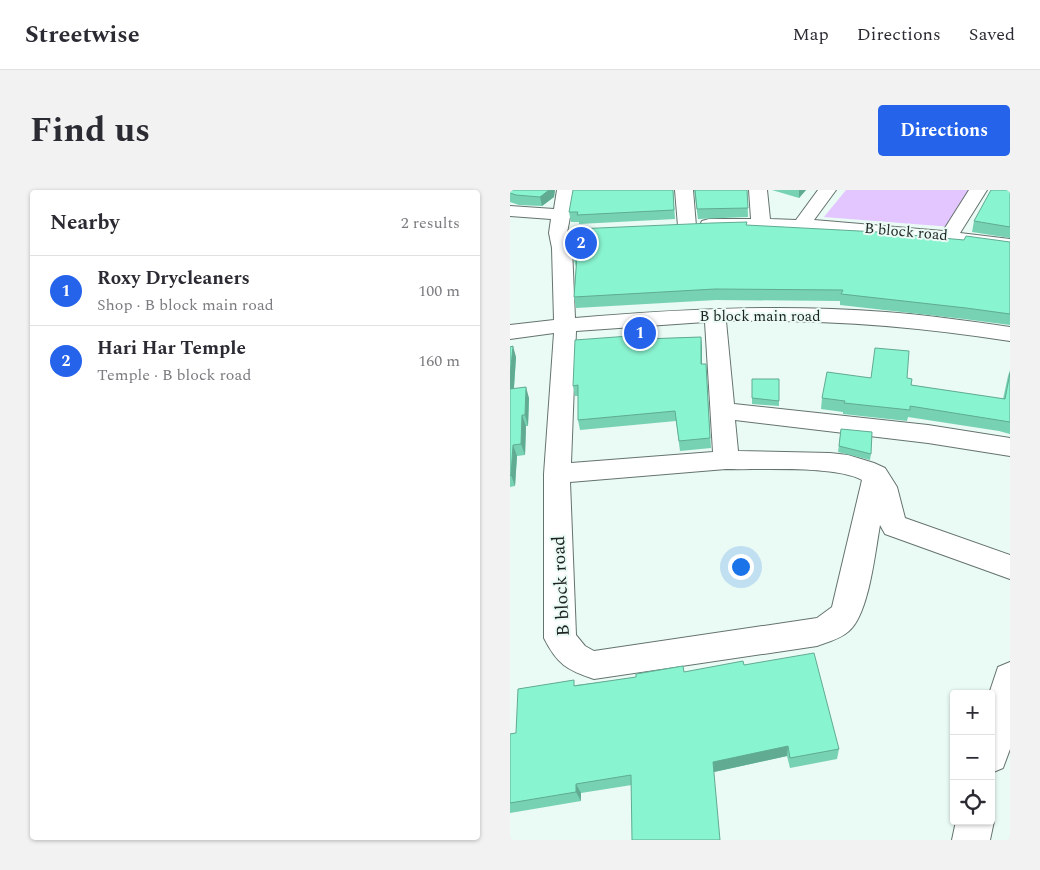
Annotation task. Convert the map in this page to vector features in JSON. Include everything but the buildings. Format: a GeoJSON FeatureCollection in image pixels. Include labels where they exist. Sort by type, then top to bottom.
{"type":"FeatureCollection","features":[{"type":"Feature","properties":{"kind":"street","name":"B block road"},"geometry":{"type":"LineString","coordinates":[[566,190],[558,233],[562,248],[565,325],[557,474],[560,638],[567,650],[578,660],[594,665],[818,632],[833,627],[844,617],[849,607],[876,475]]}},
{"type":"Feature","properties":{"kind":"street"},"geometry":{"type":"LineString","coordinates":[[684,190],[687,226]]}},
{"type":"Feature","properties":{"kind":"street"},"geometry":{"type":"LineString","coordinates":[[758,190],[761,225]]}},
{"type":"Feature","properties":{"kind":"street"},"geometry":{"type":"LineString","coordinates":[[801,225],[827,190]]}},
{"type":"Feature","properties":{"kind":"street"},"geometry":{"type":"LineString","coordinates":[[949,236],[978,190]]}},
{"type":"Feature","properties":{"kind":"street"},"geometry":{"type":"LineString","coordinates":[[512,212],[561,214]]}},
{"type":"Feature","properties":{"kind":"street","name":"B block road"},"geometry":{"type":"LineString","coordinates":[[668,227],[801,225],[861,228],[949,236],[1010,245]]}},
{"type":"Feature","properties":{"kind":"street"},"geometry":{"type":"LineString","coordinates":[[558,233],[580,232]]}},
{"type":"Feature","properties":{"kind":"street"},"geometry":{"type":"LineString","coordinates":[[715,315],[724,411],[726,460]]}},
{"type":"Feature","properties":{"kind":"street","name":"B block main road"},"geometry":{"type":"LineString","coordinates":[[510,332],[565,325],[715,315],[790,315],[927,322],[1010,334]]}},
{"type":"Feature","properties":{"kind":"street"},"geometry":{"type":"LineString","coordinates":[[724,411],[928,434],[1010,447]]}},
{"type":"Feature","properties":{"kind":"street"},"geometry":{"type":"LineString","coordinates":[[557,474],[726,460],[830,462],[861,467],[876,475],[887,495],[888,517],[895,526],[1010,566]]}},
{"type":"Feature","properties":{"kind":"street"},"geometry":{"type":"LineString","coordinates":[[995,740],[1010,678]]}},
{"type":"Feature","properties":{"kind":"street"},"geometry":{"type":"LineString","coordinates":[[971,840],[975,825]]}},
{"type":"Feature","properties":{"kind":"shaded area"},"geometry":{"type":"Polygon","coordinates":[[[846,190],[973,190],[952,227],[824,217],[846,190]]]}},
{"type":"Feature","properties":{"kind":"place","name":"Hari Har Temple"},"geometry":{"type":"Point","coordinates":[581,243]}},
{"type":"Feature","properties":{"kind":"place","name":"Roxy Drycleaners"},"geometry":{"type":"Point","coordinates":[640,333]}}]}
